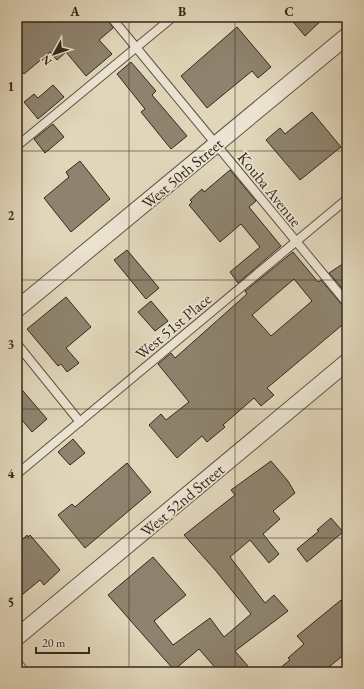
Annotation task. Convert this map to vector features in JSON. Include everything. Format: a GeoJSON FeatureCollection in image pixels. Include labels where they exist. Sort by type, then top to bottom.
{"type":"FeatureCollection","features":[{"type":"Feature","properties":{"kind":"street","name":"West 50th Street"},"geometry":{"type":"LineString","coordinates":[[17,309],[347,36]]}},
{"type":"Feature","properties":{"kind":"street","name":"West 52nd Street"},"geometry":{"type":"LineString","coordinates":[[17,638],[347,362]]}},
{"type":"Feature","properties":{"kind":"lane","name":"Kouba Avenue"},"geometry":{"type":"LineString","coordinates":[[111,17],[347,303]]}},
{"type":"Feature","properties":{"kind":"lane"},"geometry":{"type":"LineString","coordinates":[[17,146],[173,17]]}},
{"type":"Feature","properties":{"kind":"lane","name":"West 51st Place"},"geometry":{"type":"LineString","coordinates":[[17,474],[347,199]]}},
{"type":"Feature","properties":{"kind":"lane"},"geometry":{"type":"LineString","coordinates":[[17,344],[80,422]]}},
{"type":"Feature","properties":{"kind":"lane"},"geometry":{"type":"LineString","coordinates":[[17,662],[26,672]]}},
{"type":"Feature","properties":{"kind":"building"},"geometry":{"type":"Polygon","coordinates":[[[17,17],[106,17],[113,28],[99,40],[112,54],[86,76],[66,52],[57,60],[50,52],[24,74],[17,66],[17,17]]]}},
{"type":"Feature","properties":{"kind":"building"},"geometry":{"type":"Polygon","coordinates":[[[289,17],[325,17],[305,36],[289,17]]]}},
{"type":"Feature","properties":{"kind":"building"},"geometry":{"type":"Polygon","coordinates":[[[237,27],[271,67],[258,78],[252,71],[207,108],[181,76],[237,27]]]}},
{"type":"Feature","properties":{"kind":"building"},"geometry":{"type":"Polygon","coordinates":[[[131,62],[156,91],[152,95],[187,136],[171,149],[141,112],[145,109],[117,74],[131,62]]]}},
{"type":"Feature","properties":{"kind":"building"},"geometry":{"type":"Polygon","coordinates":[[[53,85],[64,97],[38,119],[24,102],[34,94],[38,98],[53,85]]]}},
{"type":"Feature","properties":{"kind":"building"},"geometry":{"type":"Polygon","coordinates":[[[312,112],[341,147],[300,180],[266,140],[280,128],[285,134],[312,112]]]}},
{"type":"Feature","properties":{"kind":"building"},"geometry":{"type":"Polygon","coordinates":[[[53,124],[64,137],[45,153],[34,139],[53,124]]]}},
{"type":"Feature","properties":{"kind":"building"},"geometry":{"type":"Polygon","coordinates":[[[80,161],[110,199],[71,232],[44,198],[69,177],[66,172],[80,161]]]}},
{"type":"Feature","properties":{"kind":"building"},"geometry":{"type":"Polygon","coordinates":[[[230,170],[256,201],[249,207],[281,246],[238,283],[230,272],[260,247],[241,224],[220,242],[189,205],[192,202],[190,200],[202,189],[204,192],[230,170]]]}},
{"type":"Feature","properties":{"kind":"building"},"geometry":{"type":"Polygon","coordinates":[[[127,250],[159,288],[146,299],[114,260],[127,250]]]}},
{"type":"Feature","properties":{"kind":"building"},"geometry":{"type":"Polygon","coordinates":[[[293,252],[318,282],[321,280],[343,306],[347,308],[347,321],[267,388],[274,395],[261,406],[254,398],[223,425],[225,427],[207,442],[202,436],[177,458],[149,425],[161,414],[166,420],[189,402],[158,364],[171,353],[175,358],[247,294],[245,291],[293,252]],[[294,279],[252,315],[271,336],[312,301],[294,279]]]}},
{"type":"Feature","properties":{"kind":"building"},"geometry":{"type":"Polygon","coordinates":[[[347,261],[347,294],[329,273],[347,261]]]}},
{"type":"Feature","properties":{"kind":"building"},"geometry":{"type":"Polygon","coordinates":[[[66,297],[91,327],[66,348],[79,363],[67,372],[61,364],[58,366],[27,329],[66,297]]]}},
{"type":"Feature","properties":{"kind":"building"},"geometry":{"type":"Polygon","coordinates":[[[151,301],[168,321],[155,331],[138,312],[151,301]]]}},
{"type":"Feature","properties":{"kind":"building"},"geometry":{"type":"Polygon","coordinates":[[[17,384],[47,419],[32,432],[17,414],[17,384]]]}},
{"type":"Feature","properties":{"kind":"building"},"geometry":{"type":"Polygon","coordinates":[[[73,439],[85,453],[70,465],[58,452],[73,439]]]}},
{"type":"Feature","properties":{"kind":"building"},"geometry":{"type":"Polygon","coordinates":[[[271,461],[288,481],[295,493],[273,511],[280,519],[263,534],[279,554],[269,563],[250,540],[230,557],[265,603],[274,595],[288,611],[235,651],[253,672],[219,672],[199,649],[174,670],[108,595],[153,557],[186,595],[154,621],[173,645],[210,618],[224,637],[251,614],[184,535],[235,495],[231,490],[271,461]]]}},
{"type":"Feature","properties":{"kind":"building"},"geometry":{"type":"Polygon","coordinates":[[[127,463],[151,492],[85,548],[58,515],[72,504],[75,507],[127,463]]]}},
{"type":"Feature","properties":{"kind":"building"},"geometry":{"type":"Polygon","coordinates":[[[331,518],[343,532],[307,562],[297,549],[319,531],[317,530],[331,518]]]}},
{"type":"Feature","properties":{"kind":"building"},"geometry":{"type":"Polygon","coordinates":[[[27,535],[28,537],[30,535],[60,570],[44,585],[40,580],[17,599],[17,545],[27,535]]]}},
{"type":"Feature","properties":{"kind":"building"},"geometry":{"type":"Polygon","coordinates":[[[341,600],[347,608],[347,652],[323,672],[275,672],[290,660],[288,658],[304,644],[297,636],[341,600]]]}}]}
